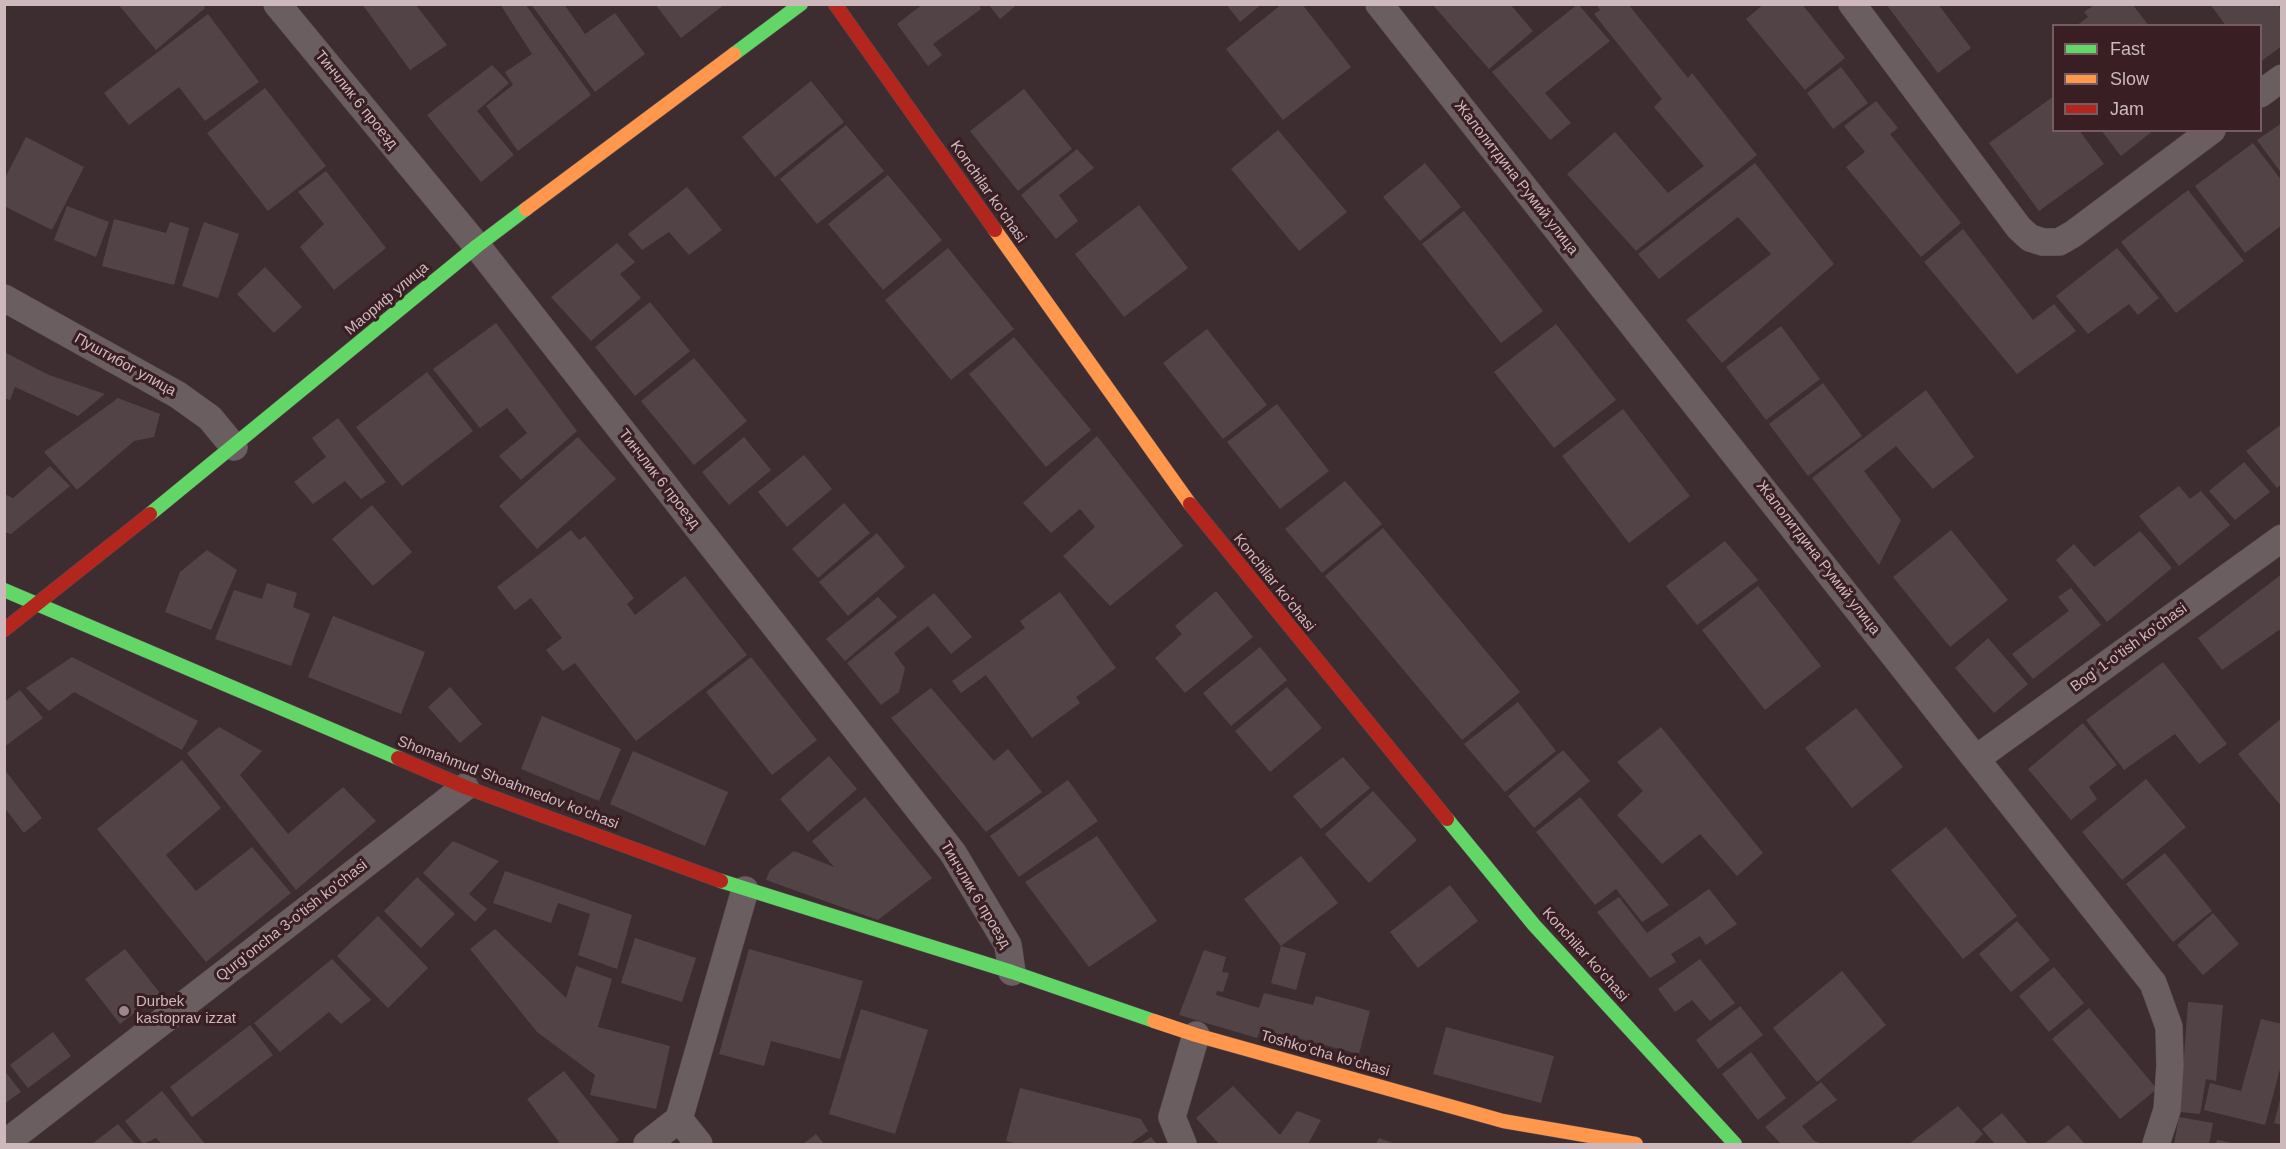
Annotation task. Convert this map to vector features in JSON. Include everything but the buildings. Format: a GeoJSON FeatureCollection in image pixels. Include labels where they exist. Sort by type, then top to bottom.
{"type":"FeatureCollection","features":[{"type":"Feature","properties":{"kind":"street","name":"Тинчлик 6 проезд"},"geometry":{"type":"LineString","coordinates":[[277,4],[477,246],[953,853],[1008,945],[1012,972]]}},
{"type":"Feature","properties":{"kind":"street","name":"Маориф улица"},"geometry":{"type":"LineString","coordinates":[[4,630],[234,447],[477,246],[801,4]]}},
{"type":"Feature","properties":{"kind":"street","name":"Konchilar ko'chasi"},"geometry":{"type":"LineString","coordinates":[[835,4],[1195,512],[1534,925],[1735,1144]]}},
{"type":"Feature","properties":{"kind":"street","name":"Жалолитдина Румий улица"},"geometry":{"type":"LineString","coordinates":[[1379,4],[2153,983],[2169,1026],[2170,1065],[2167,1110],[2156,1144]]}},
{"type":"Feature","properties":{"kind":"street"},"geometry":{"type":"LineString","coordinates":[[1852,4],[2019,228],[2037,240],[2059,242],[2073,234],[2209,132]]}},
{"type":"Feature","properties":{"kind":"street"},"geometry":{"type":"LineString","coordinates":[[2262,93],[2282,78]]}},
{"type":"Feature","properties":{"kind":"street","name":"Пуштибог улица"},"geometry":{"type":"LineString","coordinates":[[4,298],[178,394],[210,418],[234,447]]}},
{"type":"Feature","properties":{"kind":"street","name":"Bog' 1-o'tish ko'chasi"},"geometry":{"type":"LineString","coordinates":[[1977,758],[2282,538]]}},
{"type":"Feature","properties":{"kind":"street","name":"Shomahmud Shoahmedov ko'chasi"},"geometry":{"type":"LineString","coordinates":[[4,590],[465,787],[745,890],[1012,972]]}},
{"type":"Feature","properties":{"kind":"street","name":"Qurg'oncha 3-o'tish ko'chasi"},"geometry":{"type":"LineString","coordinates":[[4,1144],[465,787]]}},
{"type":"Feature","properties":{"kind":"street"},"geometry":{"type":"LineString","coordinates":[[647,1144],[680,1119],[745,890]]}},
{"type":"Feature","properties":{"kind":"street","name":"Toshkoʻcha koʻchasi"},"geometry":{"type":"LineString","coordinates":[[1012,972],[1196,1035],[1503,1120],[1636,1144]]}},
{"type":"Feature","properties":{"kind":"street"},"geometry":{"type":"LineString","coordinates":[[1183,1144],[1172,1117],[1196,1035]]}},
{"type":"Feature","properties":{"kind":"street"},"geometry":{"type":"LineString","coordinates":[[680,1119],[699,1144]]}},
{"type":"Feature","properties":{"kind":"traffic: fast"},"geometry":{"type":"LineString","coordinates":[[734,54],[801,4]]}},
{"type":"Feature","properties":{"kind":"traffic: fast"},"geometry":{"type":"LineString","coordinates":[[150,514],[477,246],[526,209]]}},
{"type":"Feature","properties":{"kind":"traffic: fast"},"geometry":{"type":"LineString","coordinates":[[4,590],[398,758]]}},
{"type":"Feature","properties":{"kind":"traffic: fast"},"geometry":{"type":"LineString","coordinates":[[1447,819],[1534,925],[1735,1144]]}},
{"type":"Feature","properties":{"kind":"traffic: fast"},"geometry":{"type":"LineString","coordinates":[[721,881],[1012,972],[1154,1021]]}},
{"type":"Feature","properties":{"kind":"traffic: slow"},"geometry":{"type":"LineString","coordinates":[[526,209],[734,54]]}},
{"type":"Feature","properties":{"kind":"traffic: slow"},"geometry":{"type":"LineString","coordinates":[[995,230],[1190,504]]}},
{"type":"Feature","properties":{"kind":"traffic: slow"},"geometry":{"type":"LineString","coordinates":[[1154,1021],[1196,1035],[1503,1121],[1636,1144]]}},
{"type":"Feature","properties":{"kind":"traffic: jam"},"geometry":{"type":"LineString","coordinates":[[835,4],[995,230]]}},
{"type":"Feature","properties":{"kind":"traffic: jam"},"geometry":{"type":"LineString","coordinates":[[1190,504],[1447,819]]}},
{"type":"Feature","properties":{"kind":"traffic: jam"},"geometry":{"type":"LineString","coordinates":[[4,630],[150,514]]}},
{"type":"Feature","properties":{"kind":"traffic: jam"},"geometry":{"type":"LineString","coordinates":[[398,758],[465,787],[721,881]]}},
{"type":"Feature","properties":{"kind":"place","name":"Durbek kastoprav izzat"},"geometry":{"type":"Point","coordinates":[124,1011]}}]}
